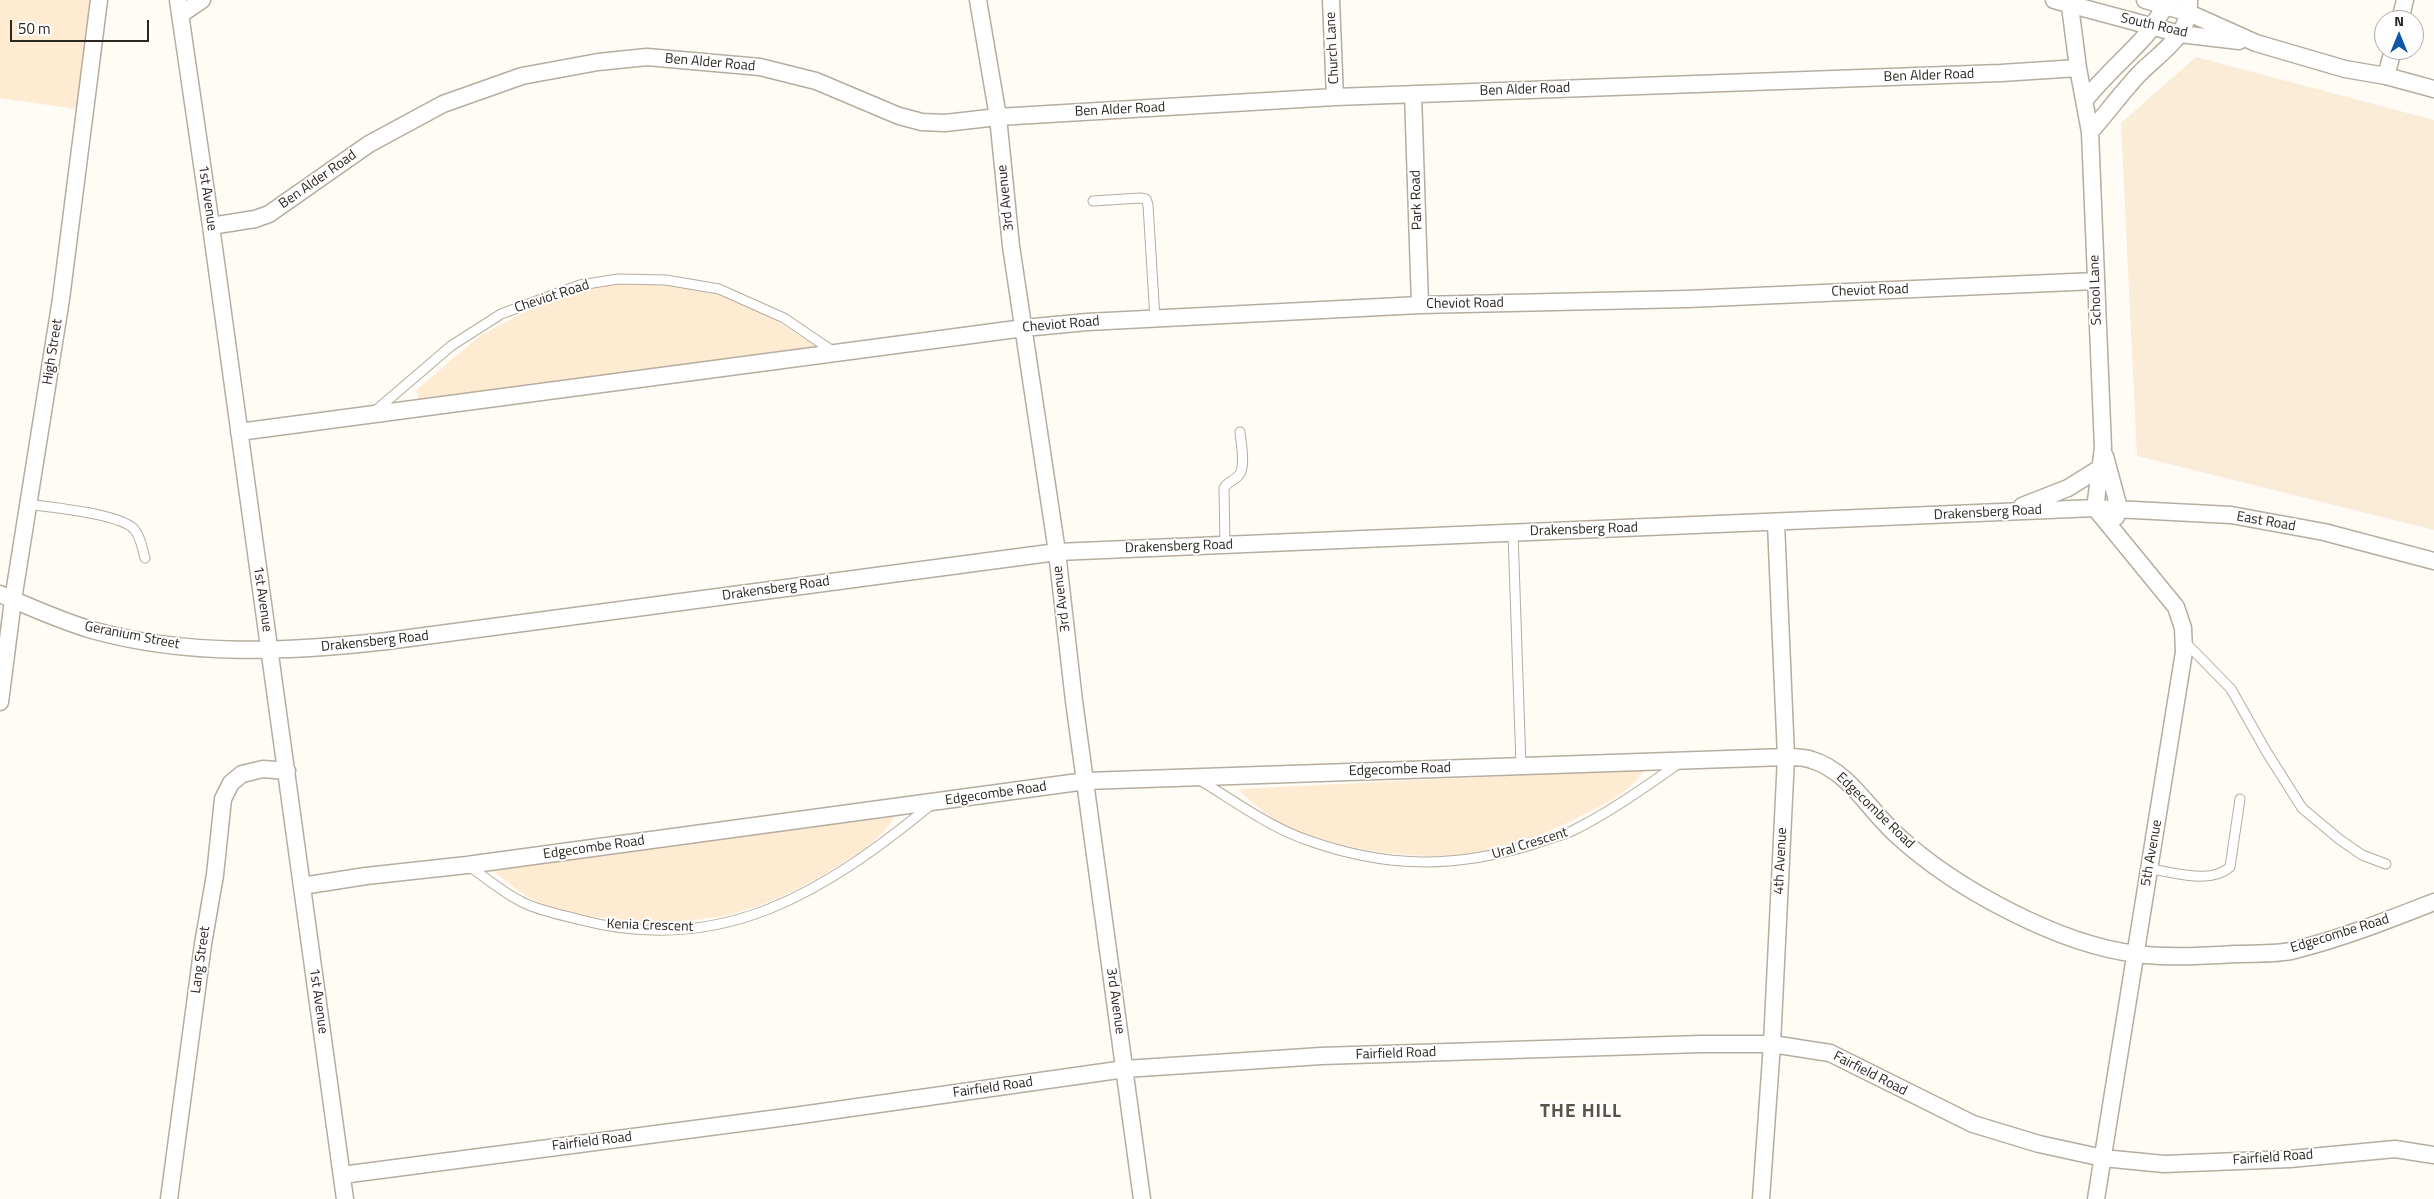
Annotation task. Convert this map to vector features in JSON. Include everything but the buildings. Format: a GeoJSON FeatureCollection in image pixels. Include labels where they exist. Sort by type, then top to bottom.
{"type":"FeatureCollection","features":[{"type":"Feature","properties":{"kind":"street","name":"High Street"},"geometry":{"type":"LineString","coordinates":[[0,702],[6,597],[28,504],[61,299],[99,0]]}},
{"type":"Feature","properties":{"kind":"street"},"geometry":{"type":"LineString","coordinates":[[179,7],[202,0]]}},
{"type":"Feature","properties":{"kind":"street","name":"3rd Avenue"},"geometry":{"type":"LineString","coordinates":[[978,0],[998,117],[1011,246],[1057,552],[1142,1199]]}},
{"type":"Feature","properties":{"kind":"street","name":"Church Lane"},"geometry":{"type":"LineString","coordinates":[[1330,0],[1335,97]]}},
{"type":"Feature","properties":{"kind":"street","name":"South Road"},"geometry":{"type":"LineString","coordinates":[[2054,0],[2070,6],[2180,34],[2256,43],[2345,68],[2386,76],[2434,89]]}},
{"type":"Feature","properties":{"kind":"street","name":"South Road"},"geometry":{"type":"LineString","coordinates":[[2145,0],[2189,6],[2256,43]]}},
{"type":"Feature","properties":{"kind":"street"},"geometry":{"type":"LineString","coordinates":[[2086,100],[2153,26],[2169,2]]}},
{"type":"Feature","properties":{"kind":"street","name":"School Lane"},"geometry":{"type":"LineString","coordinates":[[2070,6],[2078,68],[2086,100],[2090,132],[2103,448],[2095,508]]}},
{"type":"Feature","properties":{"kind":"street"},"geometry":{"type":"LineString","coordinates":[[2090,132],[2140,74],[2180,34],[2189,6]]}},
{"type":"Feature","properties":{"kind":"street","name":"1st Avenue"},"geometry":{"type":"LineString","coordinates":[[179,7],[212,226],[345,1199]]}},
{"type":"Feature","properties":{"kind":"street","name":"Ben Alder Road"},"geometry":{"type":"LineString","coordinates":[[212,226],[255,219],[269,214],[370,144],[443,104],[522,76],[598,62],[647,58],[760,67],[816,81],[899,116],[922,122],[1335,97],[2002,74],[2078,68]]}},
{"type":"Feature","properties":{"kind":"street"},"geometry":{"type":"LineString","coordinates":[[2386,76],[2390,60]]}},
{"type":"Feature","properties":{"kind":"street","name":"Park Road"},"geometry":{"type":"LineString","coordinates":[[1413,94],[1420,305]]}},
{"type":"Feature","properties":{"kind":"street","name":"Cheviot Road"},"geometry":{"type":"LineString","coordinates":[[239,432],[373,412],[1024,328],[1087,322],[1420,305],[1688,299],[2096,281]]}},
{"type":"Feature","properties":{"kind":"street","name":"School Lane"},"geometry":{"type":"LineString","coordinates":[[2103,448],[2119,508]]}},
{"type":"Feature","properties":{"kind":"street"},"geometry":{"type":"LineString","coordinates":[[2006,512],[2068,488],[2100,468]]}},
{"type":"Feature","properties":{"kind":"street","name":"Drakensberg Road"},"geometry":{"type":"LineString","coordinates":[[269,650],[324,648],[387,641],[1057,552],[2095,508]]}},
{"type":"Feature","properties":{"kind":"street","name":"East Road"},"geometry":{"type":"LineString","coordinates":[[2095,508],[2232,516],[2324,532],[2434,561]]}},
{"type":"Feature","properties":{"kind":"street","name":"5th Avenue"},"geometry":{"type":"LineString","coordinates":[[2095,508],[2176,607],[2183,628],[2174,720],[2096,1199]]}},
{"type":"Feature","properties":{"kind":"street"},"geometry":{"type":"LineString","coordinates":[[2113,528],[2119,508]]}},
{"type":"Feature","properties":{"kind":"street","name":"4th Avenue"},"geometry":{"type":"LineString","coordinates":[[1761,1199],[1772,1044],[1786,757],[1776,522]]}},
{"type":"Feature","properties":{"kind":"street","name":"Geranium Street"},"geometry":{"type":"LineString","coordinates":[[6,597],[93,630],[150,642],[204,648],[269,650]]}},
{"type":"Feature","properties":{"kind":"street","name":"Edgecombe Road"},"geometry":{"type":"LineString","coordinates":[[302,886],[1086,781],[1786,757],[1812,759],[1828,767],[1898,837],[1940,870],[1996,904],[2042,928],[2081,941],[2135,954],[2186,957],[2293,951],[2366,929],[2434,902]]}},
{"type":"Feature","properties":{"kind":"street","name":"Lang Street"},"geometry":{"type":"LineString","coordinates":[[169,1199],[203,944],[215,875],[223,800],[231,782],[242,774],[263,769],[287,771]]}},
{"type":"Feature","properties":{"kind":"street","name":"Fairfield Road"},"geometry":{"type":"LineString","coordinates":[[342,1175],[794,1116],[1124,1069],[1321,1056],[1692,1044],[1772,1044],[1830,1053],[1973,1124],[2039,1144],[2103,1158],[2164,1164],[2290,1159],[2395,1149],[2434,1155]]}},
{"type":"Feature","properties":{"kind":"lane"},"geometry":{"type":"LineString","coordinates":[[1093,202],[1146,199],[1148,205],[1155,319]]}},
{"type":"Feature","properties":{"kind":"lane","name":"Cheviot Road"},"geometry":{"type":"LineString","coordinates":[[373,412],[452,346],[501,314],[580,285],[618,279],[666,280],[719,289],[784,318],[837,353]]}},
{"type":"Feature","properties":{"kind":"lane"},"geometry":{"type":"LineString","coordinates":[[1226,545],[1224,488],[1228,482],[1239,475],[1242,468],[1240,432]]}},
{"type":"Feature","properties":{"kind":"lane"},"geometry":{"type":"LineString","coordinates":[[28,504],[113,518],[127,523],[140,539],[145,558]]}},
{"type":"Feature","properties":{"kind":"lane"},"geometry":{"type":"LineString","coordinates":[[1513,533],[1521,766]]}},
{"type":"Feature","properties":{"kind":"lane"},"geometry":{"type":"LineString","coordinates":[[2183,641],[2232,689],[2266,751],[2302,808],[2338,839],[2362,855],[2386,864]]}},
{"type":"Feature","properties":{"kind":"lane","name":"Ural Crescent"},"geometry":{"type":"LineString","coordinates":[[1196,778],[1279,827],[1306,840],[1348,852],[1397,862],[1453,862],[1502,854],[1573,831],[1682,760]]}},
{"type":"Feature","properties":{"kind":"lane"},"geometry":{"type":"LineString","coordinates":[[2150,869],[2215,877],[2222,874],[2230,867],[2240,799]]}},
{"type":"Feature","properties":{"kind":"lane","name":"Kenia Crescent"},"geometry":{"type":"LineString","coordinates":[[467,865],[523,902],[551,912],[608,927],[697,928],[738,921],[786,902],[846,869],[885,842],[933,803]]}},
{"type":"Feature","properties":{"kind":"shaded area"},"geometry":{"type":"Polygon","coordinates":[[[0,0],[93,0],[77,109],[0,98],[0,0]]]}},
{"type":"Feature","properties":{"kind":"shaded area"},"geometry":{"type":"Polygon","coordinates":[[[2196,57],[2434,120],[2434,530],[2137,456],[2121,123],[2196,57]]]}},
{"type":"Feature","properties":{"kind":"shaded area"},"geometry":{"type":"Polygon","coordinates":[[[632,281],[696,285],[739,297],[817,347],[419,400],[416,390],[481,335],[523,313],[582,287],[632,281]]]}},
{"type":"Feature","properties":{"kind":"shaded area"},"geometry":{"type":"Polygon","coordinates":[[[1645,769],[1639,778],[1615,798],[1554,829],[1502,847],[1475,853],[1453,855],[1428,856],[1371,851],[1315,838],[1273,819],[1238,789],[1645,769]]]}},
{"type":"Feature","properties":{"kind":"shaded area"},"geometry":{"type":"Polygon","coordinates":[[[896,814],[891,823],[869,845],[811,882],[761,905],[713,917],[688,920],[630,921],[574,913],[550,907],[530,898],[493,871],[896,814]]]}},
{"type":"Feature","properties":{"kind":"district","name":"THE HILL"},"geometry":{"type":"Point","coordinates":[1581,1112]}}]}
